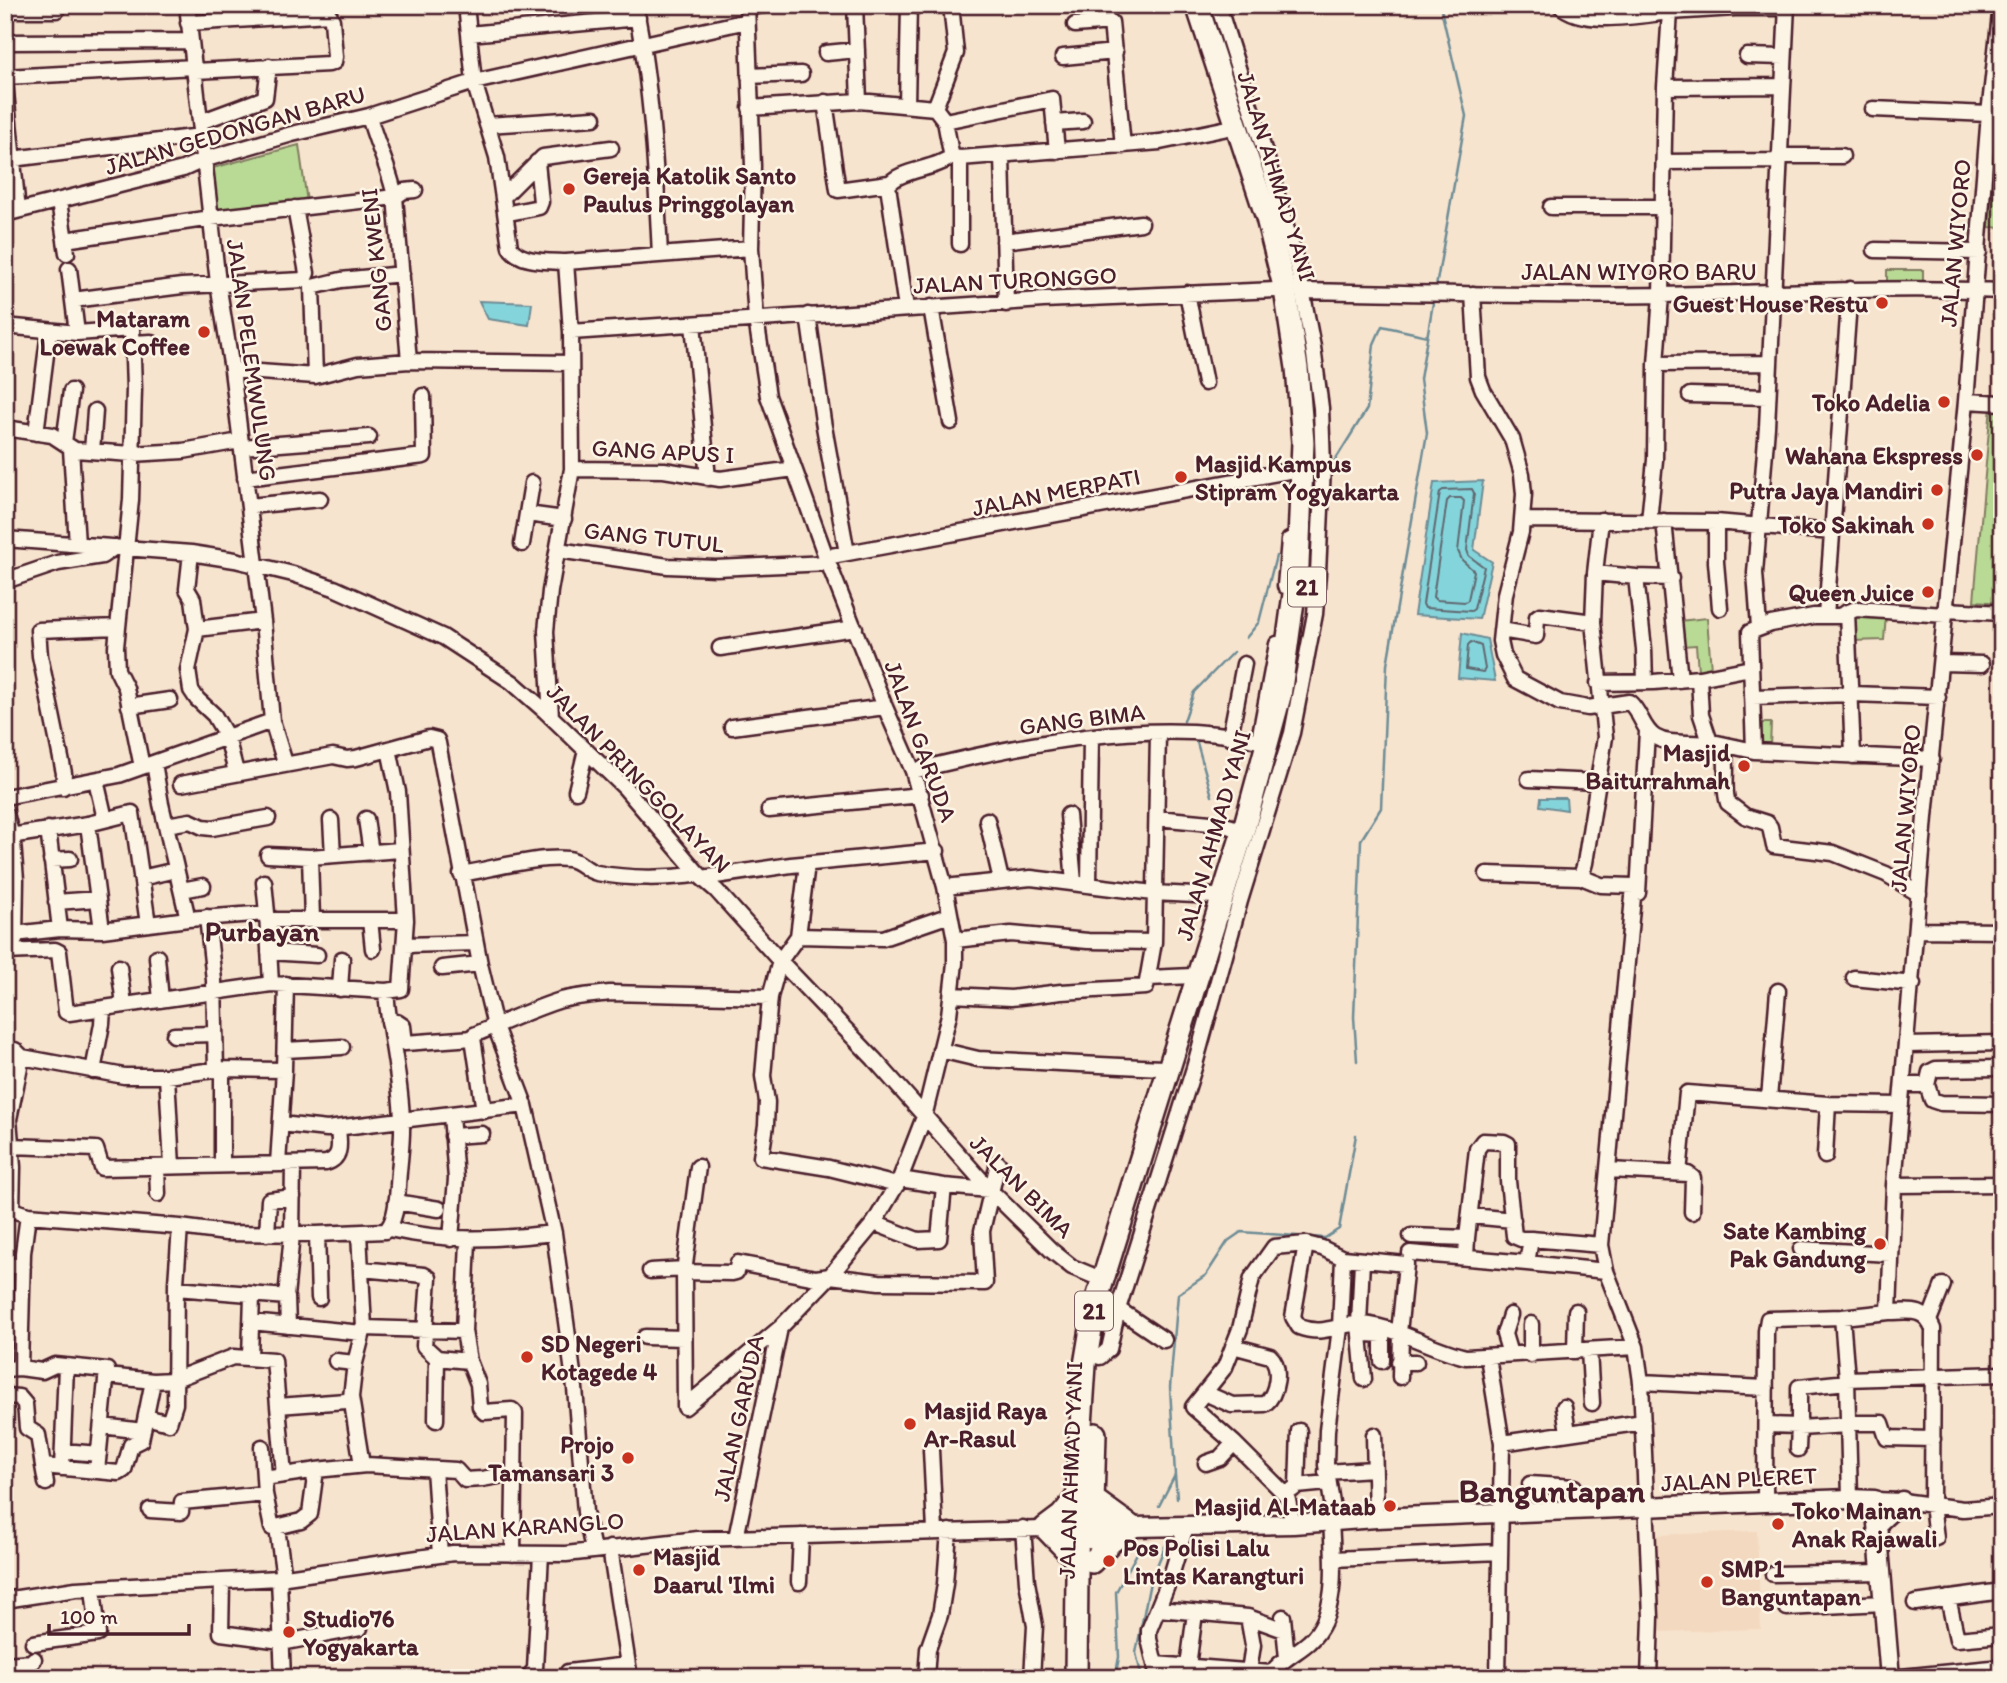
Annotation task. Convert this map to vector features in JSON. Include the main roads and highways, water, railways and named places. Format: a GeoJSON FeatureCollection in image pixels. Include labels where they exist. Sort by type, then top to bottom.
{"type":"FeatureCollection","features":[{"type":"Feature","properties":{"kind":"highway","name":"JALAN AHMAD YANI"},"geometry":{"type":"LineString","coordinates":[[1079,1677],[1085,1562],[1085,1497],[1100,1357],[1114,1282],[1188,1000],[1245,825],[1280,696],[1298,565],[1303,442],[1297,368],[1285,290],[1267,218],[1197,5]]}},
{"type":"Feature","properties":{"kind":"highway","name":"JALAN AHMAD YANI"},"geometry":{"type":"LineString","coordinates":[[1085,1497],[1079,1471],[1085,1365],[1093,1316],[1145,1159],[1183,1067],[1278,751],[1298,660],[1304,617],[1313,474],[1312,424],[1304,344],[1275,201],[1209,5]]}},
{"type":"Feature","properties":{"kind":"highway"},"geometry":{"type":"LineString","coordinates":[[1085,1497],[1132,1527],[1085,1562],[1045,1528],[1085,1497]]}},
{"type":"Feature","properties":{"kind":"main road","name":"JALAN PLERET"},"geometry":{"type":"LineString","coordinates":[[1085,1527],[1293,1524],[1376,1518],[1850,1499],[1875,1500],[1877,1524]]}},
{"type":"Feature","properties":{"kind":"main road"},"geometry":{"type":"LineString","coordinates":[[1890,1678],[1877,1524],[1902,1501]]}},
{"type":"Feature","properties":{"kind":"water"},"geometry":{"type":"Polygon","coordinates":[[[479,301],[532,303],[529,325],[488,319],[479,301]]]}},
{"type":"Feature","properties":{"kind":"water"},"geometry":{"type":"Polygon","coordinates":[[[1483,481],[1474,550],[1492,562],[1479,619],[1414,615],[1434,483],[1483,481]]]}},
{"type":"Feature","properties":{"kind":"water"},"geometry":{"type":"Polygon","coordinates":[[[1462,633],[1487,639],[1495,681],[1458,678],[1462,633]]]}},
{"type":"Feature","properties":{"kind":"water"},"geometry":{"type":"Polygon","coordinates":[[[1541,798],[1566,798],[1567,810],[1540,806],[1541,798]]]}},
{"type":"Feature","properties":{"kind":"waterway"},"geometry":{"type":"LineString","coordinates":[[1436,287],[1466,116],[1440,5]]}},
{"type":"Feature","properties":{"kind":"waterway"},"geometry":{"type":"LineString","coordinates":[[1357,1061],[1354,1017],[1361,840],[1381,808],[1387,665],[1427,433],[1420,379],[1434,297]]}},
{"type":"Feature","properties":{"kind":"waterway"},"geometry":{"type":"LineString","coordinates":[[1329,470],[1367,409],[1374,344],[1382,326],[1427,336]]}},
{"type":"Feature","properties":{"kind":"waterway"},"geometry":{"type":"LineString","coordinates":[[1246,638],[1259,622],[1276,556]]}},
{"type":"Feature","properties":{"kind":"waterway"},"geometry":{"type":"LineString","coordinates":[[1184,721],[1194,692],[1233,652]]}},
{"type":"Feature","properties":{"kind":"waterway"},"geometry":{"type":"LineString","coordinates":[[1196,739],[1212,796]]}},
{"type":"Feature","properties":{"kind":"waterway"},"geometry":{"type":"LineString","coordinates":[[1159,1506],[1175,1475],[1170,1387],[1178,1294],[1206,1275],[1228,1241],[1241,1232],[1325,1238],[1339,1229],[1356,1135]]}},
{"type":"Feature","properties":{"kind":"waterway"},"geometry":{"type":"LineString","coordinates":[[1175,1475],[1177,1498]]}},
{"type":"Feature","properties":{"kind":"waterway"},"geometry":{"type":"LineString","coordinates":[[1142,1678],[1136,1653],[1150,1582],[1167,1542]]}},
{"type":"Feature","properties":{"kind":"waterway"},"geometry":{"type":"LineString","coordinates":[[1115,1678],[1119,1657],[1116,1592],[1141,1546]]}},
{"type":"Feature","properties":{"kind":"place","name":"Gereja Katolik Santo Paulus Pringgolayan"},"geometry":{"type":"Point","coordinates":[569,189]}},
{"type":"Feature","properties":{"kind":"place","name":"Guest House Restu"},"geometry":{"type":"Point","coordinates":[1882,303]}},
{"type":"Feature","properties":{"kind":"place","name":"Mataram Loewak Coffee"},"geometry":{"type":"Point","coordinates":[204,332]}},
{"type":"Feature","properties":{"kind":"place","name":"Toko Adelia"},"geometry":{"type":"Point","coordinates":[1944,402]}},
{"type":"Feature","properties":{"kind":"place","name":"Wahana Ekspress"},"geometry":{"type":"Point","coordinates":[1977,455]}},
{"type":"Feature","properties":{"kind":"place","name":"Masjid Kampus Stipram Yogyakarta"},"geometry":{"type":"Point","coordinates":[1181,477]}},
{"type":"Feature","properties":{"kind":"place","name":"Putra Jaya Mandiri"},"geometry":{"type":"Point","coordinates":[1937,490]}},
{"type":"Feature","properties":{"kind":"place","name":"Toko Sakinah"},"geometry":{"type":"Point","coordinates":[1928,524]}},
{"type":"Feature","properties":{"kind":"place","name":"Queen Juice"},"geometry":{"type":"Point","coordinates":[1928,592]}},
{"type":"Feature","properties":{"kind":"place","name":"Masjid Baiturrahmah"},"geometry":{"type":"Point","coordinates":[1744,766]}},
{"type":"Feature","properties":{"kind":"place","name":"Sate Kambing Pak Gandung"},"geometry":{"type":"Point","coordinates":[1880,1244]}},
{"type":"Feature","properties":{"kind":"place","name":"SD Negeri Kotagede 4"},"geometry":{"type":"Point","coordinates":[527,1357]}},
{"type":"Feature","properties":{"kind":"place","name":"Masjid Raya Ar-Rasul"},"geometry":{"type":"Point","coordinates":[910,1424]}},
{"type":"Feature","properties":{"kind":"place","name":"Projo Tamansari 3"},"geometry":{"type":"Point","coordinates":[628,1458]}},
{"type":"Feature","properties":{"kind":"place","name":"Masjid Al-Mataab"},"geometry":{"type":"Point","coordinates":[1390,1506]}},
{"type":"Feature","properties":{"kind":"place","name":"Toko Mainan Anak Rajawali"},"geometry":{"type":"Point","coordinates":[1778,1524]}},
{"type":"Feature","properties":{"kind":"place","name":"Pos Polisi Lalu Lintas Karangturi"},"geometry":{"type":"Point","coordinates":[1109,1561]}},
{"type":"Feature","properties":{"kind":"place","name":"Masjid Daarul 'Ilmi"},"geometry":{"type":"Point","coordinates":[639,1570]}},
{"type":"Feature","properties":{"kind":"place","name":"SMP 1 Banguntapan"},"geometry":{"type":"Point","coordinates":[1707,1582]}},
{"type":"Feature","properties":{"kind":"place","name":"Studio76 Yogyakarta"},"geometry":{"type":"Point","coordinates":[289,1632]}},
{"type":"Feature","properties":{"kind":"district","name":"Purbayan"},"geometry":{"type":"Point","coordinates":[262,931]}},
{"type":"Feature","properties":{"kind":"district","name":"Banguntapan"},"geometry":{"type":"Point","coordinates":[1552,1491]}}]}
